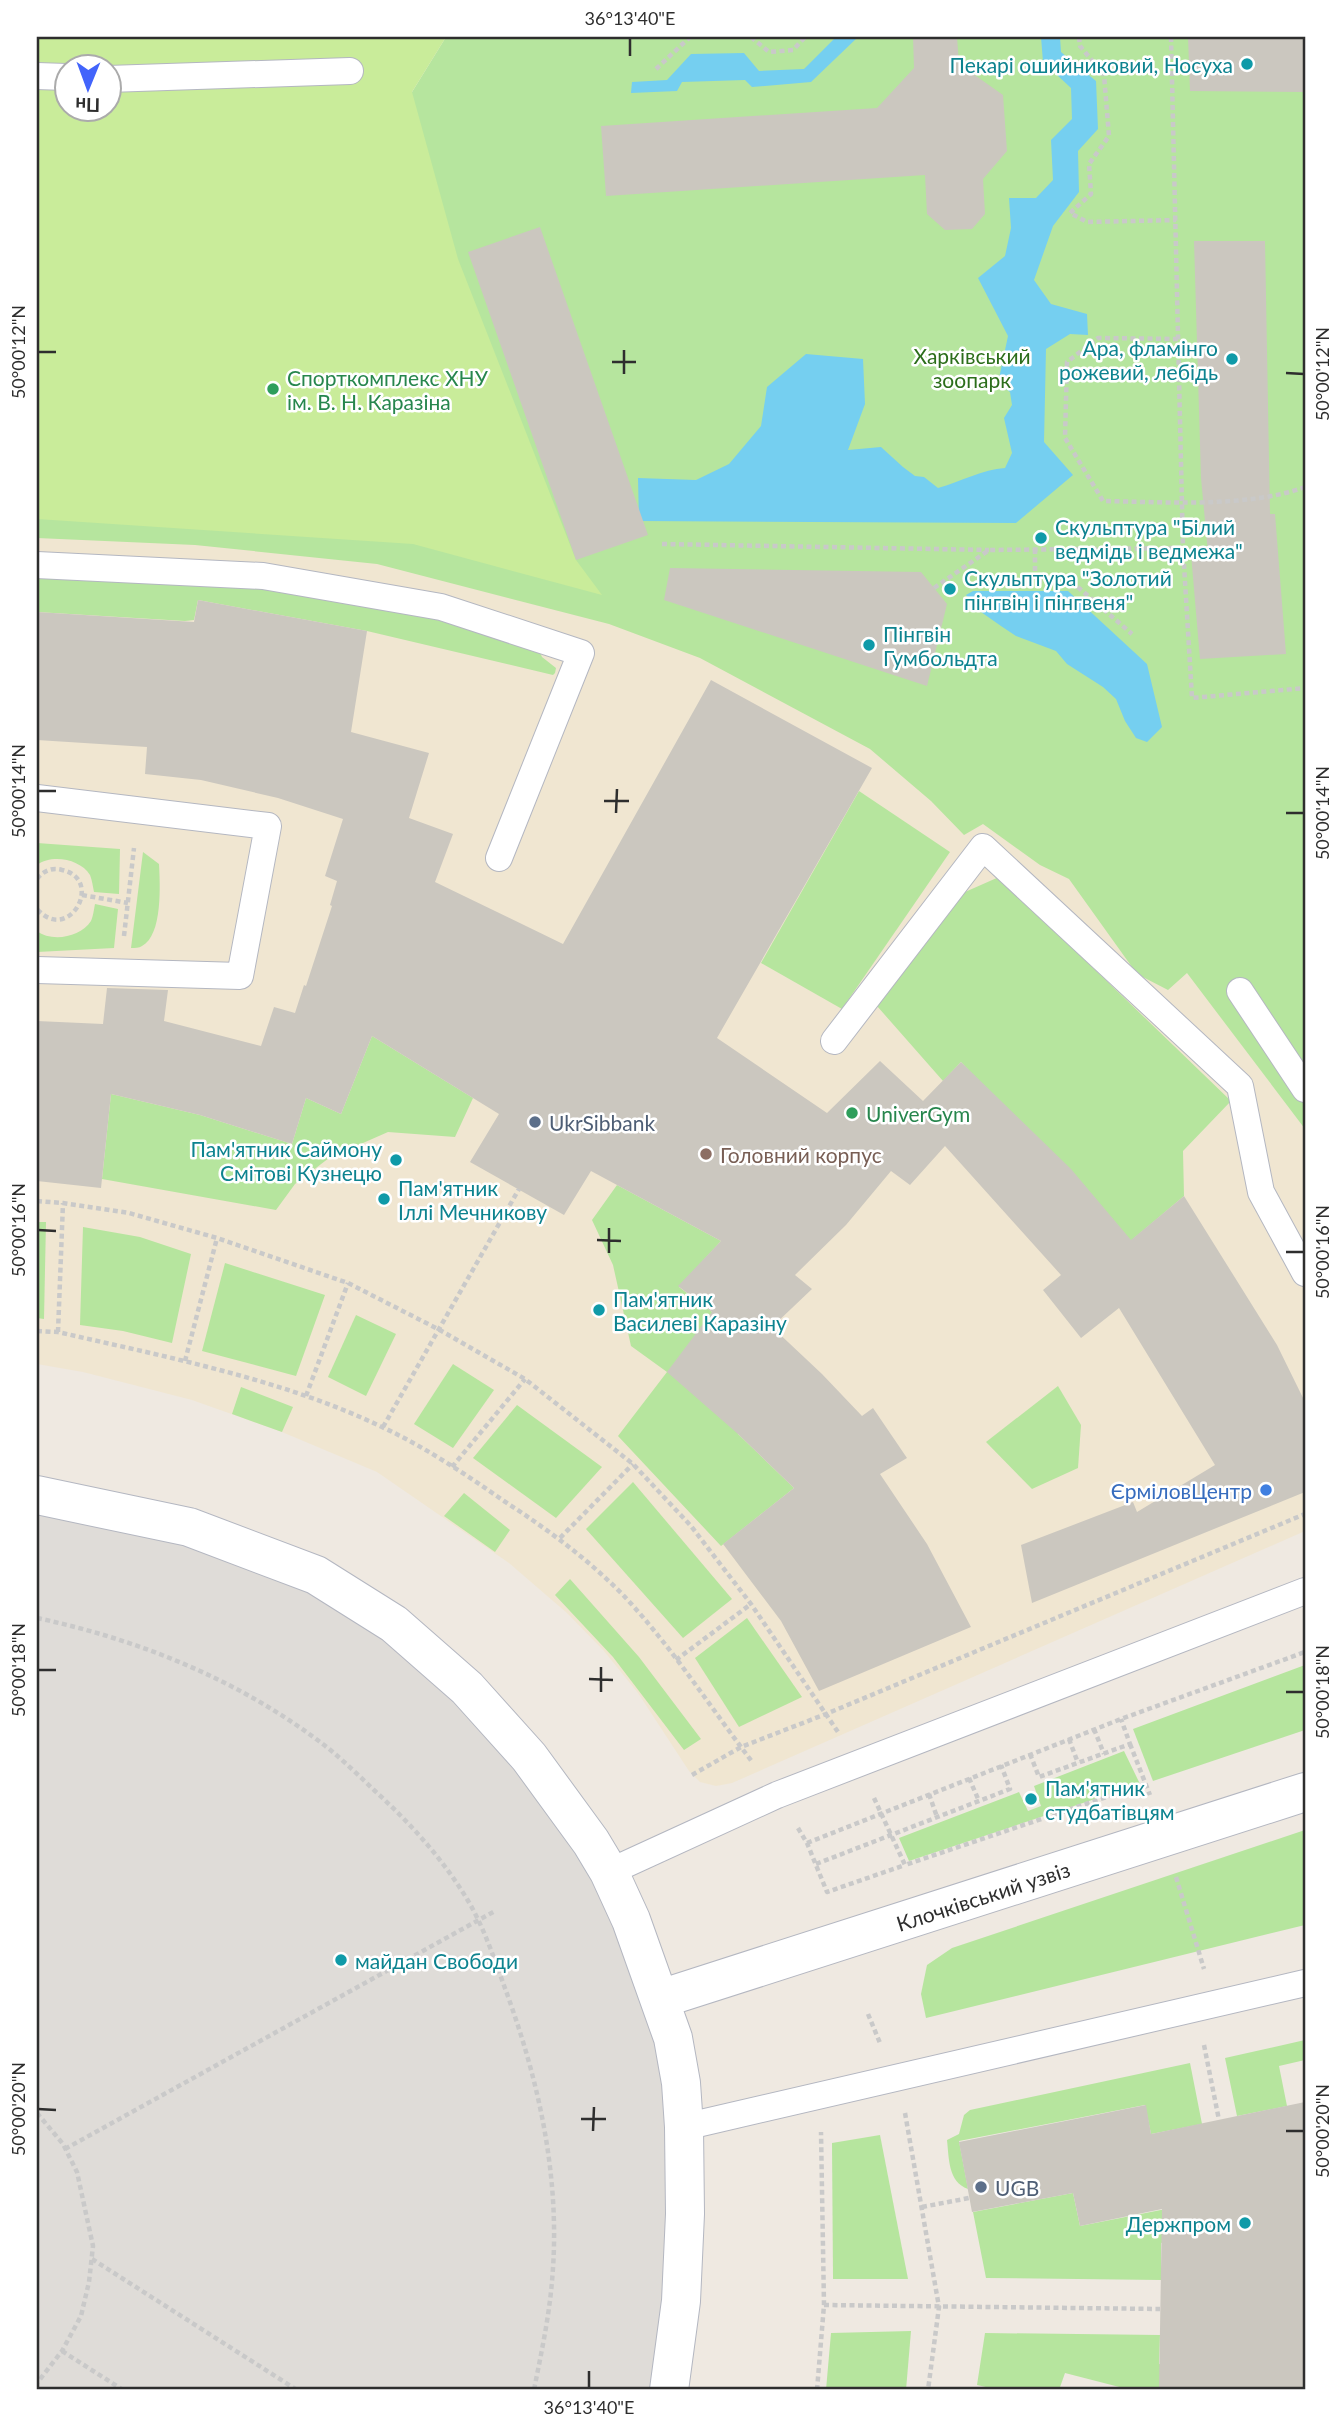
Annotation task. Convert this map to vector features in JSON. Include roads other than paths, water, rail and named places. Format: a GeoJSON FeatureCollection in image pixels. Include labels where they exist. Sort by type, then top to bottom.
{"type":"FeatureCollection","features":[{"type":"Feature","properties":{"kind":"main road"},"geometry":{"type":"LineString","coordinates":[[37,1495],[189,1527],[316,1575],[394,1624],[467,1688],[529,1757],[609,1872],[631,1920],[673,2038],[681,2083],[685,2214],[681,2301],[669,2390]]}},
{"type":"Feature","properties":{"kind":"main road","name":"Клочківський узвіз"},"geometry":{"type":"LineString","coordinates":[[660,2000],[1305,1793]]}},
{"type":"Feature","properties":{"kind":"lane"},"geometry":{"type":"LineString","coordinates":[[122,79],[350,71]]}},
{"type":"Feature","properties":{"kind":"lane"},"geometry":{"type":"LineString","coordinates":[[37,565],[263,576],[441,607],[581,653],[499,858]]}},
{"type":"Feature","properties":{"kind":"lane"},"geometry":{"type":"LineString","coordinates":[[37,798],[268,826],[240,976],[37,970]]}},
{"type":"Feature","properties":{"kind":"lane"},"geometry":{"type":"LineString","coordinates":[[834,1041],[983,847],[1240,1087],[1261,1192],[1305,1273]]}},
{"type":"Feature","properties":{"kind":"lane"},"geometry":{"type":"LineString","coordinates":[[1240,991],[1305,1089]]}},
{"type":"Feature","properties":{"kind":"lane"},"geometry":{"type":"LineString","coordinates":[[609,1872],[777,1795],[1305,1591]]}},
{"type":"Feature","properties":{"kind":"lane"},"geometry":{"type":"LineString","coordinates":[[684,2127],[1305,1983]]}},
{"type":"Feature","properties":{"kind":"water"},"geometry":{"type":"Polygon","coordinates":[[[836,37],[858,37],[811,82],[752,87],[745,80],[682,82],[677,91],[631,93],[632,82],[667,80],[691,54],[744,53],[759,71],[804,69],[836,37]]]}},
{"type":"Feature","properties":{"kind":"water"},"geometry":{"type":"Polygon","coordinates":[[[1041,37],[1060,37],[1061,52],[1096,81],[1098,129],[1078,151],[1079,192],[1053,226],[1034,280],[1051,304],[1087,314],[1088,335],[1070,334],[1046,349],[1044,442],[1073,475],[1016,523],[639,521],[638,478],[696,480],[729,464],[761,426],[767,387],[806,354],[863,359],[865,404],[848,450],[881,447],[915,476],[924,477],[938,488],[980,473],[1005,468],[1012,453],[1004,418],[1012,405],[1010,392],[998,383],[1008,336],[978,278],[1005,256],[1011,228],[1009,198],[1036,198],[1053,180],[1051,140],[1072,119],[1071,88],[1043,62],[1041,37]]]}},
{"type":"Feature","properties":{"kind":"water"},"geometry":{"type":"Polygon","coordinates":[[[973,591],[1068,591],[1147,664],[1162,727],[1147,742],[1136,738],[1116,699],[1103,687],[1067,664],[1056,651],[1016,636],[981,612],[966,595],[973,591]]]}},
{"type":"Feature","properties":{"kind":"place","name":"Пекарі ошийниковий, Носуха"},"geometry":{"type":"Point","coordinates":[1247,64]}},
{"type":"Feature","properties":{"kind":"place","name":"Ара, фламінго рожевий, лебідь"},"geometry":{"type":"Point","coordinates":[1232,359]}},
{"type":"Feature","properties":{"kind":"place","name":"Спорткомплекс ХНУ ім. В. Н. Каразіна"},"geometry":{"type":"Point","coordinates":[273,389]}},
{"type":"Feature","properties":{"kind":"place","name":"Скульптура \"Білий ведмідь і ведмежа\""},"geometry":{"type":"Point","coordinates":[1041,538]}},
{"type":"Feature","properties":{"kind":"place","name":"Скульптура \"Золотий пінгвін і пінгвеня\""},"geometry":{"type":"Point","coordinates":[950,589]}},
{"type":"Feature","properties":{"kind":"place","name":"Пінгвін Гумбольдта"},"geometry":{"type":"Point","coordinates":[869,645]}},
{"type":"Feature","properties":{"kind":"place","name":"UniverGym"},"geometry":{"type":"Point","coordinates":[852,1113]}},
{"type":"Feature","properties":{"kind":"place","name":"UkrSibbank"},"geometry":{"type":"Point","coordinates":[535,1122]}},
{"type":"Feature","properties":{"kind":"place","name":"Головний корпус"},"geometry":{"type":"Point","coordinates":[706,1154]}},
{"type":"Feature","properties":{"kind":"place","name":"Пам'ятник Саймону Смітові Кузнецю"},"geometry":{"type":"Point","coordinates":[396,1160]}},
{"type":"Feature","properties":{"kind":"place","name":"Пам'ятник Іллі Мечникову"},"geometry":{"type":"Point","coordinates":[384,1199]}},
{"type":"Feature","properties":{"kind":"place","name":"Пам'ятник Василеві Каразіну"},"geometry":{"type":"Point","coordinates":[599,1310]}},
{"type":"Feature","properties":{"kind":"place","name":"ЄрміловЦентр"},"geometry":{"type":"Point","coordinates":[1266,1490]}},
{"type":"Feature","properties":{"kind":"place","name":"Пам'ятник студбатівцям"},"geometry":{"type":"Point","coordinates":[1031,1799]}},
{"type":"Feature","properties":{"kind":"place","name":"майдан Свободи"},"geometry":{"type":"Point","coordinates":[341,1960]}},
{"type":"Feature","properties":{"kind":"place","name":"UGB"},"geometry":{"type":"Point","coordinates":[981,2187]}},
{"type":"Feature","properties":{"kind":"place","name":"Держпром"},"geometry":{"type":"Point","coordinates":[1245,2223]}},
{"type":"Feature","properties":{"kind":"park label","name":"Харківський зоопарк"},"geometry":{"type":"Point","coordinates":[972,367]}}]}
